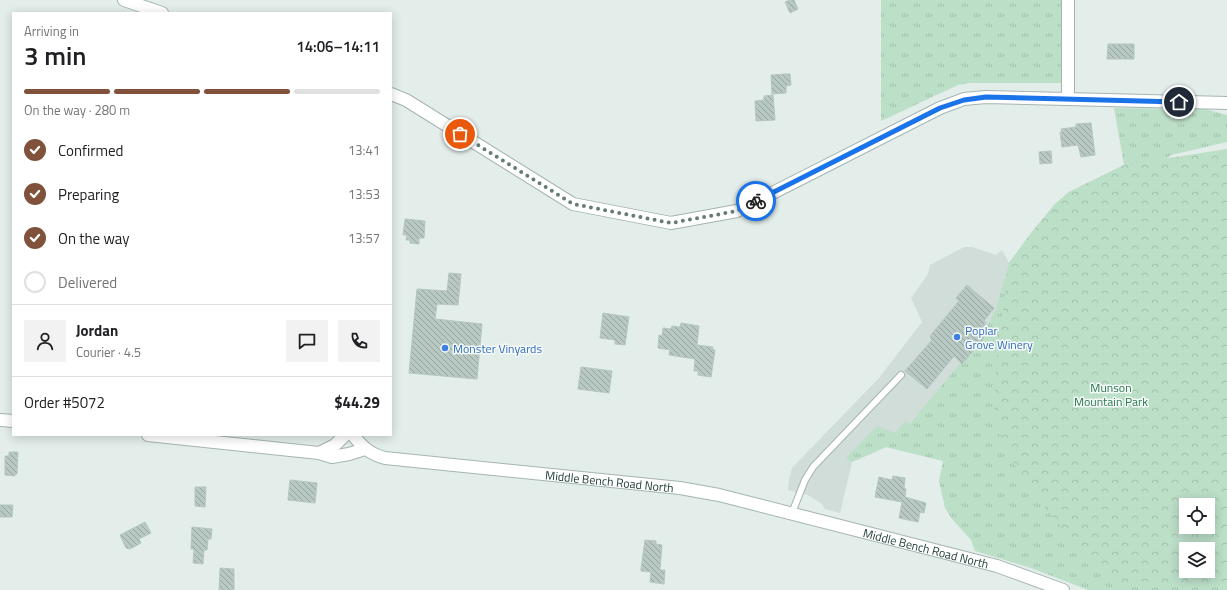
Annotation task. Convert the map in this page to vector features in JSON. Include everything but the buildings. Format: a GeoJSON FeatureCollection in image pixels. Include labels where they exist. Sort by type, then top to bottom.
{"type":"FeatureCollection","features":[{"type":"Feature","properties":{"kind":"street"},"geometry":{"type":"LineString","coordinates":[[124,0],[159,12]]}},
{"type":"Feature","properties":{"kind":"street"},"geometry":{"type":"LineString","coordinates":[[1068,0],[1068,99]]}},
{"type":"Feature","properties":{"kind":"street"},"geometry":{"type":"LineString","coordinates":[[392,94],[406,100],[573,204],[671,223],[737,211],[940,108],[964,100],[986,97],[1227,103]]}},
{"type":"Feature","properties":{"kind":"street"},"geometry":{"type":"LineString","coordinates":[[0,420],[12,421]]}},
{"type":"Feature","properties":{"kind":"street"},"geometry":{"type":"LineString","coordinates":[[158,436],[319,453],[332,457],[365,449],[354,436]]}},
{"type":"Feature","properties":{"kind":"street"},"geometry":{"type":"LineString","coordinates":[[319,453],[335,445],[344,436]]}},
{"type":"Feature","properties":{"kind":"street","name":"Middle Bench Road North"},"geometry":{"type":"LineString","coordinates":[[365,449],[374,455],[385,458],[705,492],[792,512],[997,566],[1064,590]]}},
{"type":"Feature","properties":{"kind":"lane"},"geometry":{"type":"LineString","coordinates":[[792,512],[805,480],[813,467],[901,375]]}},
{"type":"Feature","properties":{"kind":"shaded area"},"geometry":{"type":"Polygon","coordinates":[[[964,247],[972,247],[996,255],[1002,250],[1009,263],[996,365],[944,461],[886,447],[852,462],[840,513],[825,509],[822,504],[808,495],[788,490],[792,468],[879,378],[922,322],[911,298],[928,274],[930,265],[964,247]]]}},
{"type":"Feature","properties":{"kind":"green space"},"geometry":{"type":"Polygon","coordinates":[[[881,0],[1061,0],[1061,83],[970,83],[958,85],[881,121],[881,0]]]}},
{"type":"Feature","properties":{"kind":"green space","name":"Munson Mountain Park"},"geometry":{"type":"Polygon","coordinates":[[[1114,108],[1205,109],[1227,115],[1227,142],[1171,155],[1150,172],[1210,498],[1179,498],[1179,534],[1215,534],[1215,525],[1227,590],[1088,590],[1031,568],[975,551],[971,540],[952,519],[945,508],[939,481],[943,461],[886,447],[852,462],[846,458],[877,426],[895,433],[905,421],[910,424],[980,339],[996,309],[1009,263],[1055,204],[1069,192],[1124,165],[1114,108]]]}},
{"type":"Feature","properties":{"kind":"green space","name":"Munson Mountain Park"},"geometry":{"type":"Polygon","coordinates":[[[1227,149],[1227,590],[1126,590],[1111,581],[1080,551],[1024,481],[1003,443],[994,412],[996,365],[1009,263],[1055,204],[1069,192],[1124,165],[1227,149]]]}},
{"type":"Feature","properties":{"kind":"way so far"},"geometry":{"type":"LineString","coordinates":[[460,134],[573,204],[671,223],[737,211],[756,201]]}},
{"type":"Feature","properties":{"kind":"place","name":"Poplar Grove Winery"},"geometry":{"type":"Point","coordinates":[957,337]}},
{"type":"Feature","properties":{"kind":"place","name":"Monster Vinyards"},"geometry":{"type":"Point","coordinates":[445,348]}},
{"type":"Feature","properties":{"kind":"route"},"geometry":{"type":"LineString","coordinates":[[756,201],[940,108],[964,100],[986,97],[1179,102]]}}]}
